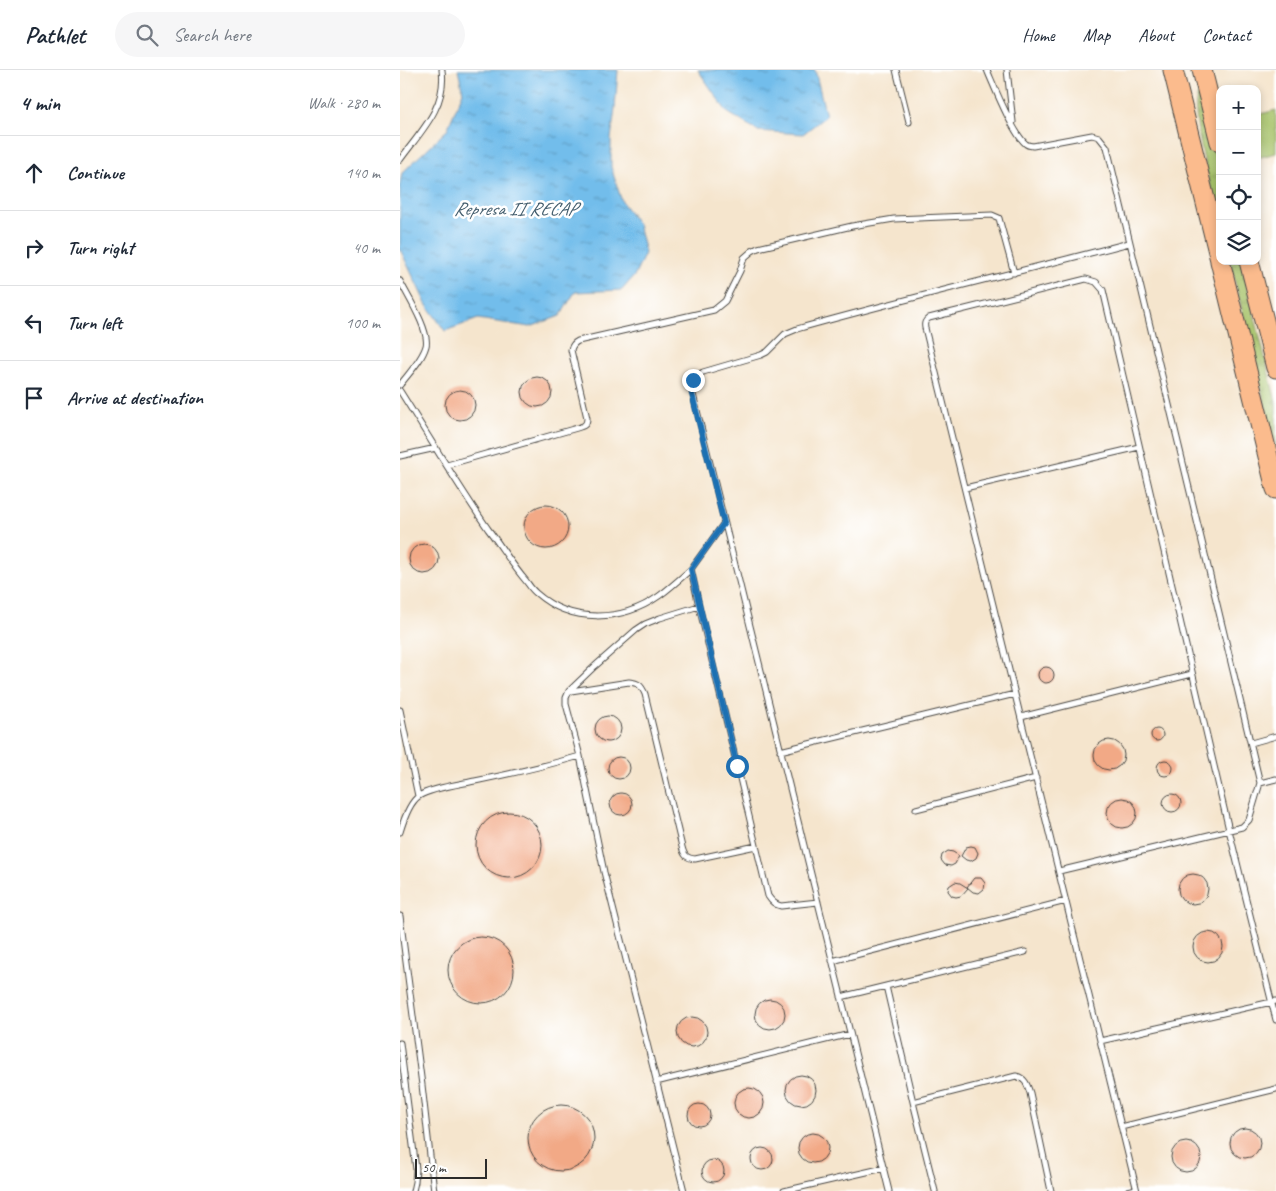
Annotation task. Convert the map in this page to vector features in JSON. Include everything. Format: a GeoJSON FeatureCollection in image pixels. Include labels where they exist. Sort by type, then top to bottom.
{"type":"FeatureCollection","features":[{"type":"Feature","properties":{"kind":"highway"},"geometry":{"type":"LineString","coordinates":[[1173,70],[1216,245]]}},
{"type":"Feature","properties":{"kind":"highway"},"geometry":{"type":"LineString","coordinates":[[1181,102],[1186,90],[1201,70]]}},
{"type":"Feature","properties":{"kind":"highway"},"geometry":{"type":"LineString","coordinates":[[1201,70],[1217,130]]}},
{"type":"Feature","properties":{"kind":"highway"},"geometry":{"type":"LineString","coordinates":[[1221,265],[1276,489]]}},
{"type":"Feature","properties":{"kind":"highway"},"geometry":{"type":"LineString","coordinates":[[1250,265],[1276,368]]}},
{"type":"Feature","properties":{"kind":"lane"},"geometry":{"type":"LineString","coordinates":[[400,160],[435,111],[441,95],[442,70]]}},
{"type":"Feature","properties":{"kind":"lane"},"geometry":{"type":"LineString","coordinates":[[896,70],[909,122]]}},
{"type":"Feature","properties":{"kind":"lane"},"geometry":{"type":"LineString","coordinates":[[987,70],[1014,127],[1028,145],[1033,146],[1092,135],[1099,137],[1107,147],[1260,782],[1249,820],[1242,826],[1058,871]]}},
{"type":"Feature","properties":{"kind":"lane"},"geometry":{"type":"LineString","coordinates":[[1007,70],[1014,127]]}},
{"type":"Feature","properties":{"kind":"lane"},"geometry":{"type":"LineString","coordinates":[[447,465],[585,425],[587,418],[572,350],[574,343],[714,310],[725,301],[740,271],[744,258],[758,248],[852,226],[894,219],[992,215],[998,218],[1000,222],[1014,273]]}},
{"type":"Feature","properties":{"kind":"lane"},"geometry":{"type":"LineString","coordinates":[[889,1191],[691,386],[693,380],[704,372],[767,352],[786,334],[797,329],[875,307],[1130,243]]}},
{"type":"Feature","properties":{"kind":"lane"},"geometry":{"type":"LineString","coordinates":[[1128,1191],[1137,1190],[924,328],[926,320],[929,318],[1086,279],[1096,282],[1102,290],[1228,830],[1274,1001],[1276,1020]]}},
{"type":"Feature","properties":{"kind":"lane"},"geometry":{"type":"LineString","coordinates":[[400,281],[422,325],[426,344],[420,357],[400,385]]}},
{"type":"Feature","properties":{"kind":"lane"},"geometry":{"type":"LineString","coordinates":[[400,391],[519,573],[536,593],[557,607],[579,614],[600,616],[620,614],[641,606],[660,596],[691,569],[724,523]]}},
{"type":"Feature","properties":{"kind":"lane"},"geometry":{"type":"LineString","coordinates":[[965,488],[1138,447]]}},
{"type":"Feature","properties":{"kind":"lane"},"geometry":{"type":"LineString","coordinates":[[400,456],[436,448]]}},
{"type":"Feature","properties":{"kind":"lane"},"geometry":{"type":"LineString","coordinates":[[691,569],[768,896],[776,905],[781,906],[818,902]]}},
{"type":"Feature","properties":{"kind":"lane"},"geometry":{"type":"LineString","coordinates":[[684,1191],[606,881],[566,698],[569,691],[636,630],[660,618],[699,606]]}},
{"type":"Feature","properties":{"kind":"lane"},"geometry":{"type":"LineString","coordinates":[[1021,717],[1192,674]]}},
{"type":"Feature","properties":{"kind":"lane"},"geometry":{"type":"LineString","coordinates":[[569,691],[629,682],[638,682],[641,686],[645,694],[682,847],[684,854],[688,858],[695,859],[756,846]]}},
{"type":"Feature","properties":{"kind":"lane"},"geometry":{"type":"LineString","coordinates":[[780,751],[1015,694]]}},
{"type":"Feature","properties":{"kind":"lane"},"geometry":{"type":"LineString","coordinates":[[400,710],[418,796]]}},
{"type":"Feature","properties":{"kind":"lane"},"geometry":{"type":"LineString","coordinates":[[1251,743],[1276,736]]}},
{"type":"Feature","properties":{"kind":"lane"},"geometry":{"type":"LineString","coordinates":[[400,832],[412,802],[418,796],[442,788],[540,768],[580,756]]}},
{"type":"Feature","properties":{"kind":"lane"},"geometry":{"type":"LineString","coordinates":[[916,809],[1036,778]]}},
{"type":"Feature","properties":{"kind":"lane"},"geometry":{"type":"LineString","coordinates":[[1260,782],[1276,779]]}},
{"type":"Feature","properties":{"kind":"lane"},"geometry":{"type":"LineString","coordinates":[[832,961],[1066,901]]}},
{"type":"Feature","properties":{"kind":"lane"},"geometry":{"type":"LineString","coordinates":[[400,916],[434,1191]]}},
{"type":"Feature","properties":{"kind":"lane"},"geometry":{"type":"LineString","coordinates":[[841,997],[1025,952]]}},
{"type":"Feature","properties":{"kind":"lane"},"geometry":{"type":"LineString","coordinates":[[886,986],[912,1102],[935,1191]]}},
{"type":"Feature","properties":{"kind":"lane"},"geometry":{"type":"LineString","coordinates":[[1100,1041],[1274,1001]]}},
{"type":"Feature","properties":{"kind":"lane"},"geometry":{"type":"LineString","coordinates":[[656,1082],[850,1034]]}},
{"type":"Feature","properties":{"kind":"lane"},"geometry":{"type":"LineString","coordinates":[[400,1043],[416,1169],[413,1191]]}},
{"type":"Feature","properties":{"kind":"lane"},"geometry":{"type":"LineString","coordinates":[[912,1102],[1016,1076],[1021,1077],[1025,1080],[1030,1093],[1051,1191]]}},
{"type":"Feature","properties":{"kind":"lane"},"geometry":{"type":"LineString","coordinates":[[1121,1127],[1276,1089]]}},
{"type":"Feature","properties":{"kind":"lane"},"geometry":{"type":"LineString","coordinates":[[784,1191],[884,1168]]}},
{"type":"Feature","properties":{"kind":"green space"},"geometry":{"type":"Polygon","coordinates":[[[1198,95],[1200,96],[1216,159],[1216,206],[1199,136],[1196,104],[1198,95]]]}},
{"type":"Feature","properties":{"kind":"green space"},"geometry":{"type":"Polygon","coordinates":[[[1276,110],[1276,153],[1261,157],[1261,130],[1261,114],[1276,110]]]}},
{"type":"Feature","properties":{"kind":"green space"},"geometry":{"type":"Polygon","coordinates":[[[1231,265],[1242,265],[1276,402],[1276,449],[1231,265]]]}},
{"type":"Feature","properties":{"kind":"water","name":"Represa II RECAP"},"geometry":{"type":"Polygon","coordinates":[[[458,70],[618,70],[611,139],[611,167],[622,202],[638,224],[645,253],[635,275],[622,290],[575,292],[560,316],[530,327],[478,319],[445,331],[426,304],[400,249],[400,185],[402,173],[447,130],[463,92],[458,70]]]}},
{"type":"Feature","properties":{"kind":"water"},"geometry":{"type":"Polygon","coordinates":[[[698,70],[815,70],[826,116],[803,134],[758,131],[727,112],[698,70]]]}},
{"type":"Feature","properties":{"kind":"building"},"geometry":{"type":"Polygon","coordinates":[[[537,377],[548,381],[552,392],[548,403],[537,407],[526,403],[522,392],[526,381],[537,377]]]}},
{"type":"Feature","properties":{"kind":"building"},"geometry":{"type":"Polygon","coordinates":[[[460,390],[471,394],[475,405],[471,416],[460,420],[449,416],[445,405],[449,394],[460,390]]]}},
{"type":"Feature","properties":{"kind":"building"},"geometry":{"type":"Polygon","coordinates":[[[550,505],[562,511],[567,518],[567,536],[562,543],[555,548],[542,549],[534,546],[527,539],[524,523],[527,515],[534,508],[550,505]]]}},
{"type":"Feature","properties":{"kind":"building"},"geometry":{"type":"Polygon","coordinates":[[[424,544],[435,548],[439,559],[435,570],[424,574],[413,570],[409,559],[413,548],[424,544]]]}},
{"type":"Feature","properties":{"kind":"building"},"geometry":{"type":"Polygon","coordinates":[[[1046,667],[1054,675],[1046,683],[1038,675],[1046,667]]]}},
{"type":"Feature","properties":{"kind":"building"},"geometry":{"type":"Polygon","coordinates":[[[608,716],[617,720],[621,729],[617,738],[608,742],[599,738],[595,729],[599,720],[608,716]]]}},
{"type":"Feature","properties":{"kind":"building"},"geometry":{"type":"Polygon","coordinates":[[[1159,729],[1162,730],[1162,740],[1155,741],[1152,740],[1151,733],[1152,730],[1159,729]]]}},
{"type":"Feature","properties":{"kind":"building"},"geometry":{"type":"Polygon","coordinates":[[[1109,740],[1115,741],[1123,749],[1123,761],[1115,769],[1109,770],[1103,769],[1095,761],[1094,755],[1095,749],[1103,741],[1109,740]]]}},
{"type":"Feature","properties":{"kind":"building"},"geometry":{"type":"Polygon","coordinates":[[[619,757],[627,760],[630,768],[627,776],[619,779],[611,776],[608,768],[611,760],[619,757]]]}},
{"type":"Feature","properties":{"kind":"building"},"geometry":{"type":"Polygon","coordinates":[[[1165,760],[1173,768],[1165,776],[1157,768],[1165,760]]]}},
{"type":"Feature","properties":{"kind":"building"},"geometry":{"type":"Polygon","coordinates":[[[621,793],[629,796],[632,804],[629,812],[621,815],[613,812],[610,804],[613,796],[621,793]]]}},
{"type":"Feature","properties":{"kind":"building"},"geometry":{"type":"Polygon","coordinates":[[[1168,794],[1176,794],[1181,799],[1179,810],[1168,812],[1163,807],[1163,799],[1168,794]]]}},
{"type":"Feature","properties":{"kind":"building"},"geometry":{"type":"Polygon","coordinates":[[[1122,798],[1128,799],[1136,807],[1136,819],[1128,827],[1122,828],[1116,827],[1108,819],[1107,813],[1108,807],[1116,799],[1122,798]]]}},
{"type":"Feature","properties":{"kind":"building"},"geometry":{"type":"Polygon","coordinates":[[[509,812],[521,815],[532,822],[539,833],[542,845],[539,857],[532,868],[521,875],[509,878],[497,875],[486,868],[479,857],[476,845],[479,833],[486,822],[497,815],[509,812]]]}},
{"type":"Feature","properties":{"kind":"building"},"geometry":{"type":"Polygon","coordinates":[[[966,847],[975,847],[978,853],[976,858],[971,861],[961,856],[966,847]]]}},
{"type":"Feature","properties":{"kind":"building"},"geometry":{"type":"Polygon","coordinates":[[[948,851],[959,856],[955,864],[951,866],[945,865],[941,860],[942,855],[948,851]]]}},
{"type":"Feature","properties":{"kind":"building"},"geometry":{"type":"Polygon","coordinates":[[[1193,874],[1204,878],[1208,889],[1204,900],[1193,904],[1182,900],[1178,889],[1182,878],[1193,874]]]}},
{"type":"Feature","properties":{"kind":"building"},"geometry":{"type":"Polygon","coordinates":[[[974,878],[981,878],[985,883],[984,889],[979,893],[973,892],[967,887],[974,878]]]}},
{"type":"Feature","properties":{"kind":"building"},"geometry":{"type":"Polygon","coordinates":[[[955,882],[968,888],[961,896],[952,896],[948,891],[949,886],[955,882]]]}},
{"type":"Feature","properties":{"kind":"building"},"geometry":{"type":"Polygon","coordinates":[[[1208,932],[1214,933],[1222,941],[1222,953],[1214,961],[1208,962],[1202,961],[1194,953],[1193,947],[1194,941],[1202,933],[1208,932]]]}},
{"type":"Feature","properties":{"kind":"building"},"geometry":{"type":"Polygon","coordinates":[[[481,937],[493,940],[504,947],[511,958],[514,970],[511,982],[504,993],[493,1000],[481,1003],[469,1000],[458,993],[451,982],[448,970],[451,958],[458,947],[469,940],[481,937]]]}},
{"type":"Feature","properties":{"kind":"building"},"geometry":{"type":"Polygon","coordinates":[[[770,999],[781,1003],[785,1014],[781,1025],[770,1029],[759,1025],[755,1014],[759,1003],[770,999]]]}},
{"type":"Feature","properties":{"kind":"building"},"geometry":{"type":"Polygon","coordinates":[[[692,1017],[703,1021],[707,1032],[703,1043],[692,1047],[681,1043],[677,1032],[681,1021],[692,1017]]]}},
{"type":"Feature","properties":{"kind":"building"},"geometry":{"type":"Polygon","coordinates":[[[801,1075],[812,1079],[816,1090],[812,1101],[801,1105],[790,1101],[786,1090],[790,1079],[801,1075]]]}},
{"type":"Feature","properties":{"kind":"building"},"geometry":{"type":"Polygon","coordinates":[[[749,1088],[760,1092],[764,1103],[760,1114],[749,1118],[738,1114],[734,1103],[738,1092],[749,1088]]]}},
{"type":"Feature","properties":{"kind":"building"},"geometry":{"type":"Polygon","coordinates":[[[699,1104],[707,1107],[710,1115],[707,1123],[699,1126],[691,1123],[688,1115],[691,1107],[699,1104]]]}},
{"type":"Feature","properties":{"kind":"building"},"geometry":{"type":"Polygon","coordinates":[[[561,1105],[573,1108],[584,1115],[591,1126],[594,1138],[591,1150],[584,1161],[573,1168],[561,1171],[549,1168],[538,1161],[531,1150],[528,1138],[531,1126],[538,1115],[549,1108],[561,1105]]]}},
{"type":"Feature","properties":{"kind":"building"},"geometry":{"type":"Polygon","coordinates":[[[1245,1128],[1256,1132],[1260,1143],[1256,1154],[1245,1158],[1234,1154],[1230,1143],[1234,1132],[1245,1128]]]}},
{"type":"Feature","properties":{"kind":"building"},"geometry":{"type":"Polygon","coordinates":[[[813,1133],[824,1137],[828,1148],[824,1159],[813,1163],[802,1159],[798,1148],[802,1137],[813,1133]]]}},
{"type":"Feature","properties":{"kind":"building"},"geometry":{"type":"Polygon","coordinates":[[[1186,1142],[1192,1143],[1200,1151],[1200,1163],[1192,1171],[1186,1172],[1180,1171],[1172,1163],[1171,1157],[1172,1151],[1180,1143],[1186,1142]]]}},
{"type":"Feature","properties":{"kind":"building"},"geometry":{"type":"Polygon","coordinates":[[[762,1148],[770,1151],[773,1159],[770,1167],[762,1170],[754,1167],[751,1159],[754,1151],[762,1148]]]}},
{"type":"Feature","properties":{"kind":"building"},"geometry":{"type":"Polygon","coordinates":[[[713,1160],[721,1163],[724,1171],[721,1179],[713,1182],[705,1179],[702,1171],[705,1163],[713,1160]]]}},
{"type":"Feature","properties":{"kind":"route"},"geometry":{"type":"LineString","coordinates":[[693,380],[691,386],[692,394],[724,523],[691,569],[737,766]]}}]}
